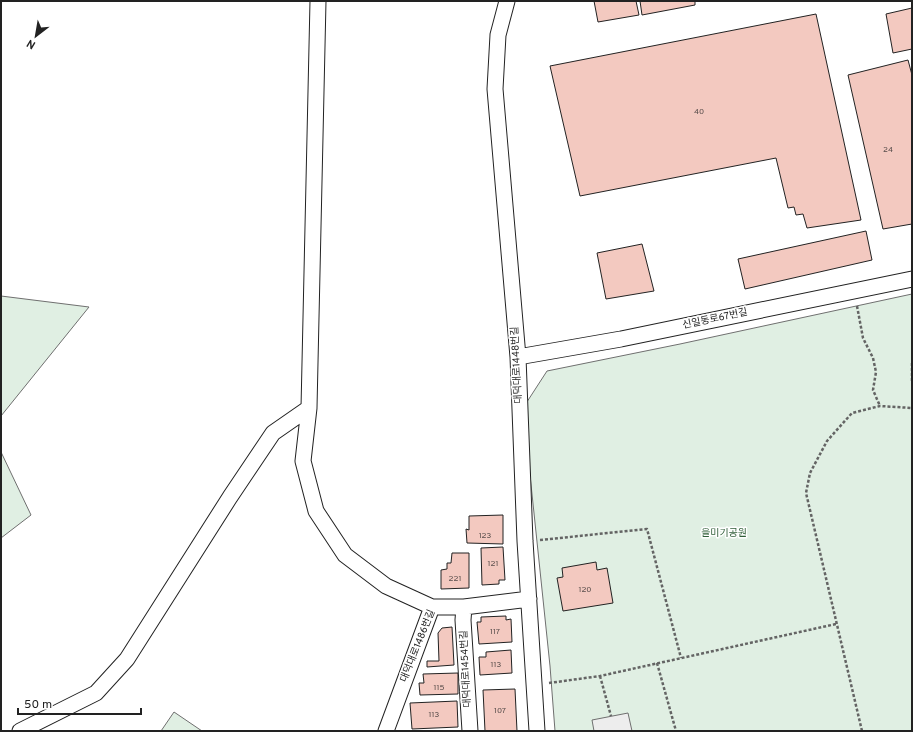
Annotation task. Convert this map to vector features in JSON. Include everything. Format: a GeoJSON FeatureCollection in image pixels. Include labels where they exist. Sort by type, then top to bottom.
{"type":"FeatureCollection","features":[{"type":"Feature","properties":{"kind":"street"},"geometry":{"type":"LineString","coordinates":[[318,1],[309,408],[303,461],[316,511],[346,555],[386,586],[432,607]]}},
{"type":"Feature","properties":{"kind":"street","name":"대덕대로1448번길"},"geometry":{"type":"LineString","coordinates":[[507,1],[498,35],[495,89],[518,357],[525,541],[537,731]]}},
{"type":"Feature","properties":{"kind":"street","name":"신일동로67번길"},"geometry":{"type":"LineString","coordinates":[[518,357],[621,339],[912,279]]}},
{"type":"Feature","properties":{"kind":"street"},"geometry":{"type":"LineString","coordinates":[[20,731],[96,693],[127,659],[230,497],[274,433],[309,408]]}},
{"type":"Feature","properties":{"kind":"street","name":"대덕대로1486번길"},"geometry":{"type":"LineString","coordinates":[[386,731],[432,607],[464,608],[529,599]]}},
{"type":"Feature","properties":{"kind":"street","name":"대덕대로1454번길"},"geometry":{"type":"LineString","coordinates":[[464,608],[463,620],[470,731]]}},
{"type":"Feature","properties":{"kind":"path"},"geometry":{"type":"LineString","coordinates":[[857,306],[863,338],[873,358],[876,372],[873,390],[880,406]]}},
{"type":"Feature","properties":{"kind":"path"},"geometry":{"type":"LineString","coordinates":[[912,363],[912,383]]}},
{"type":"Feature","properties":{"kind":"path"},"geometry":{"type":"LineString","coordinates":[[862,731],[806,493],[810,473],[827,441],[852,413],[880,406],[912,408]]}},
{"type":"Feature","properties":{"kind":"path"},"geometry":{"type":"LineString","coordinates":[[525,541],[647,529],[681,658]]}},
{"type":"Feature","properties":{"kind":"path"},"geometry":{"type":"LineString","coordinates":[[534,685],[600,676],[836,624]]}},
{"type":"Feature","properties":{"kind":"path"},"geometry":{"type":"LineString","coordinates":[[657,663],[676,731]]}},
{"type":"Feature","properties":{"kind":"path"},"geometry":{"type":"LineString","coordinates":[[600,676],[611,716]]}},
{"type":"Feature","properties":{"kind":"green space","name":"을미기공원"},"geometry":{"type":"Polygon","coordinates":[[[912,294],[912,731],[555,731],[550,666],[523,408],[547,371],[912,294]]]}},
{"type":"Feature","properties":{"kind":"green space"},"geometry":{"type":"Polygon","coordinates":[[[1,296],[89,307],[1,416],[1,296]]]}},
{"type":"Feature","properties":{"kind":"green space"},"geometry":{"type":"Polygon","coordinates":[[[1,452],[31,515],[1,538],[1,452]]]}},
{"type":"Feature","properties":{"kind":"green space"},"geometry":{"type":"Polygon","coordinates":[[[174,712],[202,731],[161,731],[174,712]]]}},
{"type":"Feature","properties":{"kind":"shaded area"},"geometry":{"type":"Polygon","coordinates":[[[628,713],[632,731],[594,731],[592,720],[628,713]]]}},
{"type":"Feature","properties":{"kind":"building"},"geometry":{"type":"Polygon","coordinates":[[[594,1],[636,1],[639,15],[598,22],[594,1]]]}},
{"type":"Feature","properties":{"kind":"building"},"geometry":{"type":"Polygon","coordinates":[[[640,1],[695,1],[695,5],[642,15],[640,1]]]}},
{"type":"Feature","properties":{"kind":"building"},"geometry":{"type":"Polygon","coordinates":[[[912,8],[912,49],[893,53],[886,14],[912,8]]]}},
{"type":"Feature","properties":{"kind":"building"},"geometry":{"type":"Polygon","coordinates":[[[816,14],[861,220],[807,228],[803,214],[796,215],[794,207],[788,208],[776,158],[580,196],[550,66],[816,14]]]}},
{"type":"Feature","properties":{"kind":"building"},"geometry":{"type":"Polygon","coordinates":[[[908,60],[912,75],[912,224],[883,229],[848,75],[908,60]]]}},
{"type":"Feature","properties":{"kind":"building"},"geometry":{"type":"Polygon","coordinates":[[[866,231],[872,260],[745,289],[738,259],[866,231]]]}},
{"type":"Feature","properties":{"kind":"building"},"geometry":{"type":"Polygon","coordinates":[[[642,244],[654,291],[606,299],[597,253],[642,244]]]}},
{"type":"Feature","properties":{"kind":"building"},"geometry":{"type":"Polygon","coordinates":[[[503,515],[503,544],[467,543],[466,529],[469,530],[469,516],[503,515]]]}},
{"type":"Feature","properties":{"kind":"building"},"geometry":{"type":"Polygon","coordinates":[[[503,547],[505,580],[499,580],[499,584],[482,585],[481,548],[503,547]]]}},
{"type":"Feature","properties":{"kind":"building"},"geometry":{"type":"Polygon","coordinates":[[[452,553],[469,553],[469,588],[441,589],[441,570],[447,569],[447,563],[451,563],[452,553]]]}},
{"type":"Feature","properties":{"kind":"building"},"geometry":{"type":"Polygon","coordinates":[[[596,562],[597,570],[607,568],[613,603],[563,611],[557,578],[563,577],[562,568],[596,562]]]}},
{"type":"Feature","properties":{"kind":"building"},"geometry":{"type":"Polygon","coordinates":[[[506,616],[506,620],[511,619],[512,642],[479,644],[477,622],[481,622],[481,617],[506,616]]]}},
{"type":"Feature","properties":{"kind":"building"},"geometry":{"type":"Polygon","coordinates":[[[452,627],[454,665],[427,667],[427,661],[439,661],[438,633],[442,628],[452,627]]]}},
{"type":"Feature","properties":{"kind":"building"},"geometry":{"type":"Polygon","coordinates":[[[511,650],[512,673],[480,675],[479,657],[486,657],[486,652],[511,650]]]}},
{"type":"Feature","properties":{"kind":"building"},"geometry":{"type":"Polygon","coordinates":[[[458,673],[458,694],[420,695],[419,683],[424,683],[423,674],[458,673]]]}},
{"type":"Feature","properties":{"kind":"building"},"geometry":{"type":"Polygon","coordinates":[[[515,689],[517,731],[485,731],[483,690],[515,689]]]}},
{"type":"Feature","properties":{"kind":"building"},"geometry":{"type":"Polygon","coordinates":[[[457,701],[458,727],[412,729],[410,703],[457,701]]]}}]}
